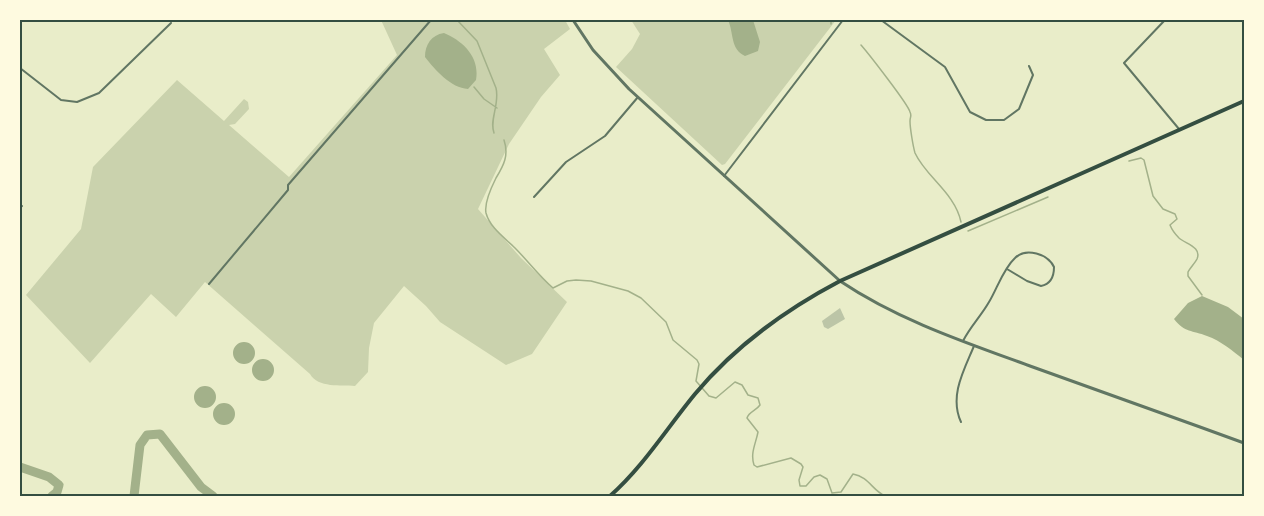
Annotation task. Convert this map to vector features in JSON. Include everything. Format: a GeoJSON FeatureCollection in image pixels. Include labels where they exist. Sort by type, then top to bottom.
{"type":"FeatureCollection","features":[{"type":"Feature","properties":{"kind":"main road"},"geometry":{"type":"LineString","coordinates":[[610,496],[632,474],[698,390],[736,351],[807,298],[840,281],[1245,101]]}},
{"type":"Feature","properties":{"kind":"street"},"geometry":{"type":"LineString","coordinates":[[209,284],[288,190],[288,185],[431,20]]}},
{"type":"Feature","properties":{"kind":"street"},"geometry":{"type":"LineString","coordinates":[[573,20],[599,57],[638,97],[840,281],[911,321],[974,346],[1245,443]]}},
{"type":"Feature","properties":{"kind":"street"},"geometry":{"type":"LineString","coordinates":[[724,176],[843,20]]}},
{"type":"Feature","properties":{"kind":"street"},"geometry":{"type":"LineString","coordinates":[[881,20],[945,68],[970,112],[986,120],[1004,120],[1019,110],[1033,75],[1029,66]]}},
{"type":"Feature","properties":{"kind":"street"},"geometry":{"type":"LineString","coordinates":[[1165,20],[1124,63],[1180,131]]}},
{"type":"Feature","properties":{"kind":"street"},"geometry":{"type":"LineString","coordinates":[[20,68],[61,100],[77,102],[99,93],[171,23]]}},
{"type":"Feature","properties":{"kind":"street"},"geometry":{"type":"LineString","coordinates":[[534,197],[566,162],[605,136],[638,97]]}},
{"type":"Feature","properties":{"kind":"street"},"geometry":{"type":"LineString","coordinates":[[963,341],[990,301],[1007,269],[1016,256],[1028,252],[1044,257],[1054,267],[1050,280],[1041,286],[1007,269]]}},
{"type":"Feature","properties":{"kind":"street"},"geometry":{"type":"LineString","coordinates":[[961,422],[956,409],[957,387],[974,346]]}},
{"type":"Feature","properties":{"kind":"shaded area"},"geometry":{"type":"Polygon","coordinates":[[[381,20],[565,20],[570,29],[544,49],[560,75],[541,97],[509,144],[478,209],[521,258],[567,302],[532,354],[506,365],[440,322],[404,286],[374,323],[369,348],[368,372],[355,386],[324,384],[318,382],[205,282],[176,317],[151,294],[90,363],[26,295],[81,229],[93,167],[177,80],[224,121],[244,99],[248,102],[249,109],[235,124],[229,125],[289,177],[397,55],[381,20]]]}},
{"type":"Feature","properties":{"kind":"shaded area"},"geometry":{"type":"Polygon","coordinates":[[[631,20],[836,20],[722,165],[616,67],[632,49],[640,34],[631,20]]]}},
{"type":"Feature","properties":{"kind":"shaded area"},"geometry":{"type":"Polygon","coordinates":[[[728,20],[753,20],[760,42],[758,51],[745,56],[740,53],[735,45],[728,20]]]}},
{"type":"Feature","properties":{"kind":"shaded area"},"geometry":{"type":"Polygon","coordinates":[[[444,33],[458,40],[473,57],[477,72],[476,80],[468,89],[450,82],[425,57],[430,41],[444,33]]]}},
{"type":"Feature","properties":{"kind":"shaded area"},"geometry":{"type":"Polygon","coordinates":[[[1202,296],[1228,307],[1244,319],[1244,360],[1217,341],[1185,329],[1174,319],[1188,303],[1202,296]]]}},
{"type":"Feature","properties":{"kind":"shaded area"},"geometry":{"type":"Polygon","coordinates":[[[244,342],[252,345],[255,353],[252,361],[244,364],[236,361],[233,353],[236,345],[244,342]]]}},
{"type":"Feature","properties":{"kind":"shaded area"},"geometry":{"type":"Polygon","coordinates":[[[263,359],[271,362],[274,370],[271,378],[263,381],[255,378],[252,370],[255,362],[263,359]]]}},
{"type":"Feature","properties":{"kind":"shaded area"},"geometry":{"type":"Polygon","coordinates":[[[205,386],[213,389],[216,397],[213,405],[205,408],[197,405],[194,397],[197,389],[205,386]]]}},
{"type":"Feature","properties":{"kind":"shaded area"},"geometry":{"type":"Polygon","coordinates":[[[224,403],[232,406],[235,414],[232,422],[224,425],[216,422],[213,414],[216,406],[224,403]]]}},
{"type":"Feature","properties":{"kind":"building"},"geometry":{"type":"Polygon","coordinates":[[[840,308],[845,319],[828,329],[824,327],[822,321],[840,308]]]}},
{"type":"Feature","properties":{"kind":"waterway"},"geometry":{"type":"LineString","coordinates":[[457,20],[477,41],[496,88],[494,133]]}},
{"type":"Feature","properties":{"kind":"waterway"},"geometry":{"type":"LineString","coordinates":[[861,45],[908,107],[915,153],[953,202],[961,222]]}},
{"type":"Feature","properties":{"kind":"waterway"},"geometry":{"type":"LineString","coordinates":[[474,87],[484,99],[497,108]]}},
{"type":"Feature","properties":{"kind":"waterway"},"geometry":{"type":"LineString","coordinates":[[504,140],[505,160],[488,196],[486,213],[494,228],[553,288],[567,281],[576,280],[591,281],[628,291],[641,298],[666,322],[673,340],[697,360],[699,364],[696,381],[709,396],[716,398],[735,382],[742,385],[748,395],[758,398],[760,405],[747,418],[758,432],[753,456],[754,465],[757,467],[791,458],[803,467],[799,480],[800,486],[806,486],[814,477],[820,475],[827,479],[832,493],[841,492],[853,474],[863,478],[885,496]]}},
{"type":"Feature","properties":{"kind":"waterway"},"geometry":{"type":"LineString","coordinates":[[1129,161],[1141,158],[1144,160],[1153,196],[1163,209],[1175,214],[1177,219],[1170,225],[1172,229],[1179,238],[1197,252],[1197,259],[1188,272],[1188,276],[1202,295]]}},
{"type":"Feature","properties":{"kind":"waterway"},"geometry":{"type":"LineString","coordinates":[[968,231],[1048,197]]}},
{"type":"Feature","properties":{"kind":"waterway"},"geometry":{"type":"LineString","coordinates":[[134,496],[140,445],[147,435],[160,434],[201,487],[213,496]]}},
{"type":"Feature","properties":{"kind":"waterway"},"geometry":{"type":"LineString","coordinates":[[20,467],[49,477],[59,485],[57,492],[52,496]]}}]}
